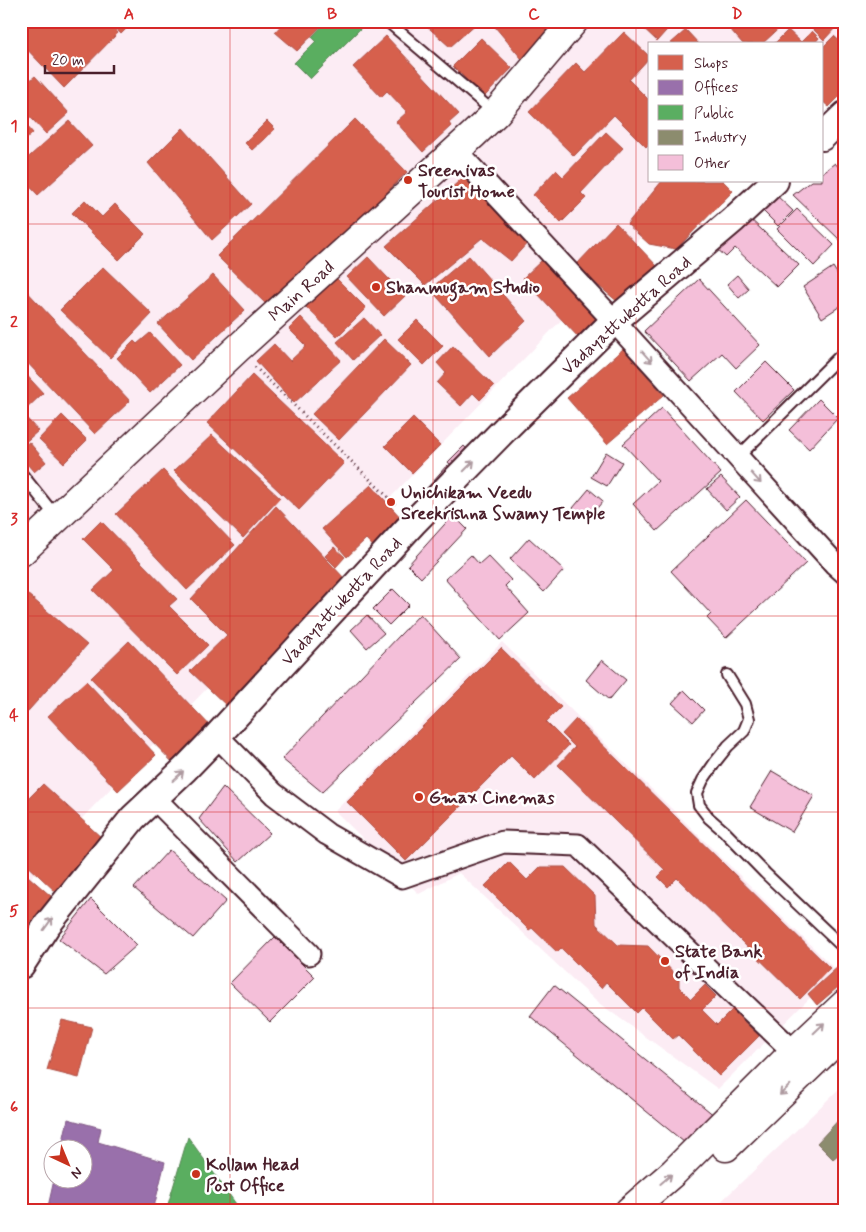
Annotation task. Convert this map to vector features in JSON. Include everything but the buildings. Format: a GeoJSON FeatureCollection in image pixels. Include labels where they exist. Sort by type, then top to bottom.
{"type":"FeatureCollection","features":[{"type":"Feature","properties":{"kind":"main road","name":"Main Road"},"geometry":{"type":"LineString","coordinates":[[21,552],[237,348],[496,113],[574,21]]}},
{"type":"Feature","properties":{"kind":"main road"},"geometry":{"type":"LineString","coordinates":[[629,1211],[674,1172],[794,1052],[845,1004]]}},
{"type":"Feature","properties":{"kind":"main road"},"geometry":{"type":"LineString","coordinates":[[659,1211],[845,1032]]}},
{"type":"Feature","properties":{"kind":"street"},"geometry":{"type":"LineString","coordinates":[[824,135],[845,116]]}},
{"type":"Feature","properties":{"kind":"street"},"geometry":{"type":"LineString","coordinates":[[456,151],[845,573]]}},
{"type":"Feature","properties":{"kind":"street","name":"Vadayattukotta Road"},"geometry":{"type":"LineString","coordinates":[[21,965],[47,925],[133,818],[217,736],[413,523],[614,321],[734,219],[774,182]]}},
{"type":"Feature","properties":{"kind":"street"},"geometry":{"type":"LineString","coordinates":[[217,736],[274,794],[326,834],[402,877],[503,842],[578,845],[794,1052]]}},
{"type":"Feature","properties":{"kind":"street"},"geometry":{"type":"LineString","coordinates":[[154,798],[309,954]]}},
{"type":"Feature","properties":{"kind":"lane"},"geometry":{"type":"LineString","coordinates":[[387,21],[496,113]]}},
{"type":"Feature","properties":{"kind":"lane"},"geometry":{"type":"LineString","coordinates":[[738,457],[845,351]]}},
{"type":"Feature","properties":{"kind":"lane"},"geometry":{"type":"LineString","coordinates":[[21,473],[57,518]]}},
{"type":"Feature","properties":{"kind":"lane"},"geometry":{"type":"LineString","coordinates":[[727,675],[745,704],[749,719],[744,731],[728,746],[703,780],[697,793],[699,806],[765,873],[845,949]]}},
{"type":"Feature","properties":{"kind":"path"},"geometry":{"type":"LineString","coordinates":[[237,348],[413,523]]}},
{"type":"Feature","properties":{"kind":"shaded area"},"geometry":{"type":"Polygon","coordinates":[[[21,21],[845,21],[845,52],[824,68],[824,42],[648,42],[648,182],[694,182],[37,865],[21,904],[21,21]]]}},
{"type":"Feature","properties":{"kind":"shaded area"},"geometry":{"type":"Polygon","coordinates":[[[502,642],[837,971],[718,1089],[596,1001],[459,873],[419,894],[335,811],[502,642]]]}},
{"type":"Feature","properties":{"kind":"shaded area"},"geometry":{"type":"Polygon","coordinates":[[[845,1083],[845,1211],[711,1211],[781,1145],[845,1083]]]}},
{"type":"Feature","properties":{"kind":"place","name":"Sreenivas Tourist Home"},"geometry":{"type":"Point","coordinates":[408,180]}},
{"type":"Feature","properties":{"kind":"place","name":"Shanmugam Studio"},"geometry":{"type":"Point","coordinates":[376,287]}},
{"type":"Feature","properties":{"kind":"place","name":"Unichikam Veedu Sreekrishna Swamy Temple"},"geometry":{"type":"Point","coordinates":[391,502]}},
{"type":"Feature","properties":{"kind":"place","name":"Gmax Cinemas"},"geometry":{"type":"Point","coordinates":[419,797]}},
{"type":"Feature","properties":{"kind":"place","name":"State Bank of India"},"geometry":{"type":"Point","coordinates":[665,961]}},
{"type":"Feature","properties":{"kind":"place","name":"Kollam Head Post Office"},"geometry":{"type":"Point","coordinates":[196,1174]}}]}
